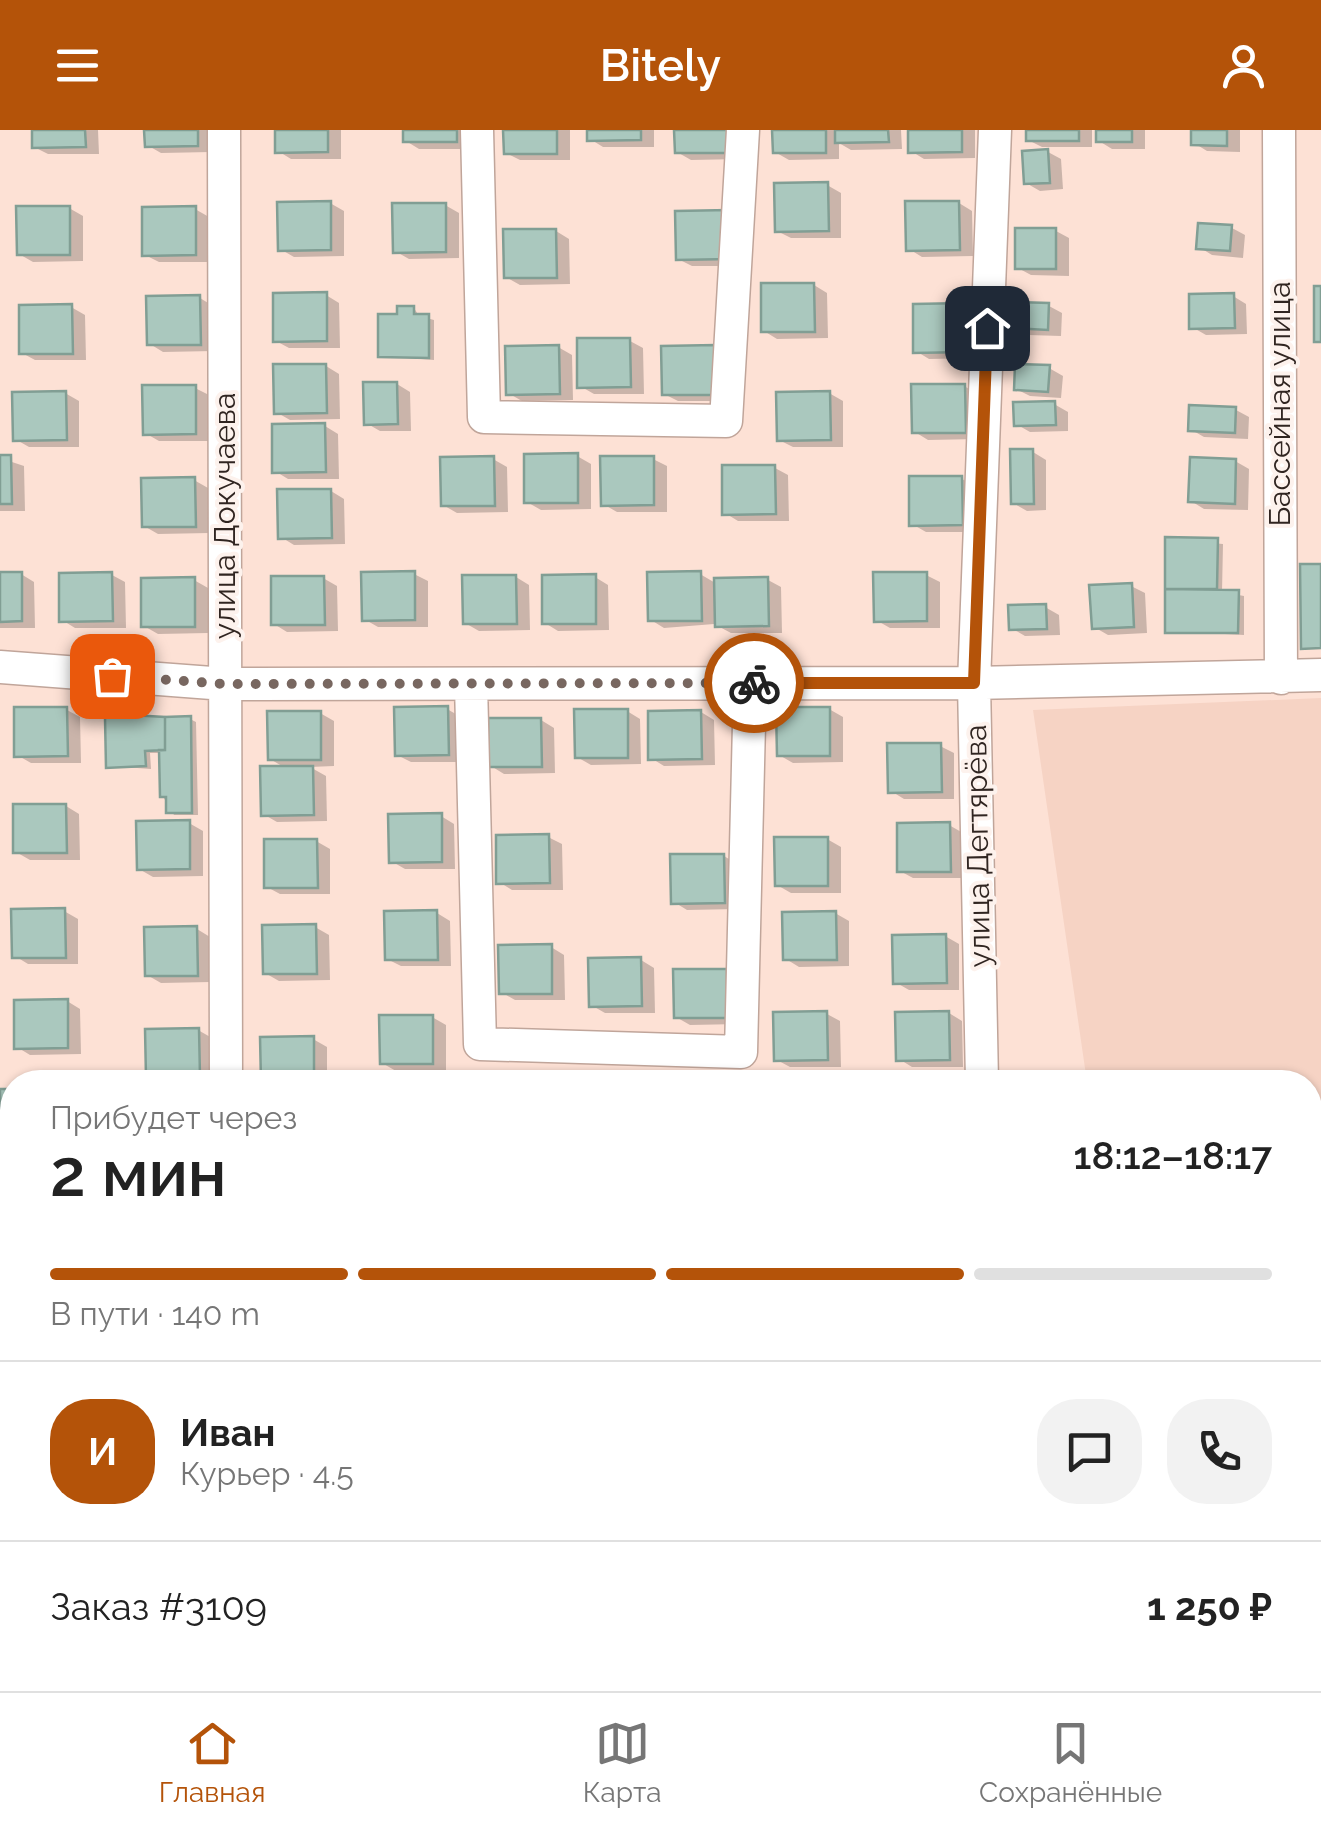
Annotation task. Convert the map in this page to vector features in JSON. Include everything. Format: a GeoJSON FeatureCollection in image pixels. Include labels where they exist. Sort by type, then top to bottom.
{"type":"FeatureCollection","features":[{"type":"Feature","properties":{"kind":"street","name":"улица Докучаева"},"geometry":{"type":"LineString","coordinates":[[224,130],[226,1070]]}},
{"type":"Feature","properties":{"kind":"street"},"geometry":{"type":"LineString","coordinates":[[477,130],[484,416],[726,421],[743,130]]}},
{"type":"Feature","properties":{"kind":"street","name":"улица Дегтярёва"},"geometry":{"type":"LineString","coordinates":[[982,1070],[974,683],[994,130]]}},
{"type":"Feature","properties":{"kind":"street","name":"Бассейная улица"},"geometry":{"type":"LineString","coordinates":[[1280,130],[1282,678]]}},
{"type":"Feature","properties":{"kind":"street"},"geometry":{"type":"LineString","coordinates":[[0,667],[225,684],[974,683],[1321,675]]}},
{"type":"Feature","properties":{"kind":"street"},"geometry":{"type":"LineString","coordinates":[[471,684],[480,1044],[741,1052],[750,683]]}},
{"type":"Feature","properties":{"kind":"shaded area"},"geometry":{"type":"Polygon","coordinates":[[[1321,698],[1321,1070],[1085,1070],[1033,710],[1321,698]]]}},
{"type":"Feature","properties":{"kind":"building"},"geometry":{"type":"Polygon","coordinates":[[[32,130],[85,130],[86,147],[32,148],[32,130]]]}},
{"type":"Feature","properties":{"kind":"building"},"geometry":{"type":"Polygon","coordinates":[[[144,130],[198,130],[198,146],[145,147],[144,130]]]}},
{"type":"Feature","properties":{"kind":"building"},"geometry":{"type":"Polygon","coordinates":[[[275,130],[328,130],[328,152],[275,153],[275,130]]]}},
{"type":"Feature","properties":{"kind":"building"},"geometry":{"type":"Polygon","coordinates":[[[403,130],[457,130],[457,142],[403,142],[403,130]]]}},
{"type":"Feature","properties":{"kind":"building"},"geometry":{"type":"Polygon","coordinates":[[[503,130],[557,130],[557,154],[504,154],[503,130]]]}},
{"type":"Feature","properties":{"kind":"building"},"geometry":{"type":"Polygon","coordinates":[[[587,130],[641,130],[641,140],[587,141],[587,130]]]}},
{"type":"Feature","properties":{"kind":"building"},"geometry":{"type":"Polygon","coordinates":[[[674,130],[728,130],[728,153],[675,153],[674,130]]]}},
{"type":"Feature","properties":{"kind":"building"},"geometry":{"type":"Polygon","coordinates":[[[772,130],[826,130],[826,153],[773,153],[772,130]]]}},
{"type":"Feature","properties":{"kind":"building"},"geometry":{"type":"Polygon","coordinates":[[[835,130],[888,130],[889,142],[835,143],[835,130]]]}},
{"type":"Feature","properties":{"kind":"building"},"geometry":{"type":"Polygon","coordinates":[[[908,130],[962,130],[962,152],[908,153],[908,130]]]}},
{"type":"Feature","properties":{"kind":"building"},"geometry":{"type":"Polygon","coordinates":[[[1026,130],[1079,130],[1079,141],[1026,141],[1026,130]]]}},
{"type":"Feature","properties":{"kind":"building"},"geometry":{"type":"Polygon","coordinates":[[[1096,130],[1132,130],[1132,142],[1096,142],[1096,130]]]}},
{"type":"Feature","properties":{"kind":"building"},"geometry":{"type":"Polygon","coordinates":[[[1191,130],[1227,130],[1227,146],[1191,145],[1191,130]]]}},
{"type":"Feature","properties":{"kind":"building"},"geometry":{"type":"Polygon","coordinates":[[[1048,149],[1050,183],[1024,184],[1022,151],[1048,149]]]}},
{"type":"Feature","properties":{"kind":"building"},"geometry":{"type":"Polygon","coordinates":[[[828,182],[829,231],[775,232],[774,183],[828,182]]]}},
{"type":"Feature","properties":{"kind":"building"},"geometry":{"type":"Polygon","coordinates":[[[331,201],[331,250],[278,251],[277,202],[331,201]]]}},
{"type":"Feature","properties":{"kind":"building"},"geometry":{"type":"Polygon","coordinates":[[[905,201],[959,201],[960,250],[906,251],[905,201]]]}},
{"type":"Feature","properties":{"kind":"building"},"geometry":{"type":"Polygon","coordinates":[[[392,203],[446,203],[446,252],[393,253],[392,203]]]}},
{"type":"Feature","properties":{"kind":"building"},"geometry":{"type":"Polygon","coordinates":[[[16,206],[70,206],[70,255],[17,255],[16,206]]]}},
{"type":"Feature","properties":{"kind":"building"},"geometry":{"type":"Polygon","coordinates":[[[196,206],[196,255],[142,256],[142,207],[196,206]]]}},
{"type":"Feature","properties":{"kind":"building"},"geometry":{"type":"Polygon","coordinates":[[[729,210],[730,259],[676,260],[675,211],[729,210]]]}},
{"type":"Feature","properties":{"kind":"building"},"geometry":{"type":"Polygon","coordinates":[[[1198,223],[1232,225],[1230,251],[1196,249],[1198,223]]]}},
{"type":"Feature","properties":{"kind":"building"},"geometry":{"type":"Polygon","coordinates":[[[1015,228],[1056,228],[1056,269],[1015,269],[1015,228]]]}},
{"type":"Feature","properties":{"kind":"building"},"geometry":{"type":"Polygon","coordinates":[[[503,229],[556,229],[557,278],[504,278],[503,229]]]}},
{"type":"Feature","properties":{"kind":"building"},"geometry":{"type":"Polygon","coordinates":[[[761,283],[814,283],[815,332],[761,332],[761,283]]]}},
{"type":"Feature","properties":{"kind":"building"},"geometry":{"type":"Polygon","coordinates":[[[1314,286],[1321,286],[1321,342],[1314,342],[1314,286]]]}},
{"type":"Feature","properties":{"kind":"building"},"geometry":{"type":"Polygon","coordinates":[[[327,292],[327,341],[273,342],[273,293],[327,292]]]}},
{"type":"Feature","properties":{"kind":"building"},"geometry":{"type":"Polygon","coordinates":[[[1234,293],[1235,328],[1189,329],[1189,294],[1234,293]]]}},
{"type":"Feature","properties":{"kind":"building"},"geometry":{"type":"Polygon","coordinates":[[[200,295],[201,345],[147,345],[146,296],[200,295]]]}},
{"type":"Feature","properties":{"kind":"building"},"geometry":{"type":"Polygon","coordinates":[[[1013,302],[1049,303],[1048,330],[1012,328],[1013,302]]]}},
{"type":"Feature","properties":{"kind":"building"},"geometry":{"type":"Polygon","coordinates":[[[966,303],[967,352],[913,353],[913,304],[966,303]]]}},
{"type":"Feature","properties":{"kind":"building"},"geometry":{"type":"Polygon","coordinates":[[[72,304],[73,354],[19,354],[19,305],[72,304]]]}},
{"type":"Feature","properties":{"kind":"building"},"geometry":{"type":"Polygon","coordinates":[[[397,306],[414,306],[414,314],[429,314],[429,358],[378,357],[378,314],[397,314],[397,306]]]}},
{"type":"Feature","properties":{"kind":"building"},"geometry":{"type":"Polygon","coordinates":[[[577,338],[630,338],[631,387],[577,388],[577,338]]]}},
{"type":"Feature","properties":{"kind":"building"},"geometry":{"type":"Polygon","coordinates":[[[559,345],[560,394],[506,395],[505,346],[559,345]]]}},
{"type":"Feature","properties":{"kind":"building"},"geometry":{"type":"Polygon","coordinates":[[[715,345],[715,395],[662,395],[661,346],[715,345]]]}},
{"type":"Feature","properties":{"kind":"building"},"geometry":{"type":"Polygon","coordinates":[[[273,364],[326,364],[327,413],[274,414],[273,364]]]}},
{"type":"Feature","properties":{"kind":"building"},"geometry":{"type":"Polygon","coordinates":[[[1015,364],[1050,365],[1048,392],[1014,390],[1015,364]]]}},
{"type":"Feature","properties":{"kind":"building"},"geometry":{"type":"Polygon","coordinates":[[[363,382],[397,382],[398,424],[364,425],[363,382]]]}},
{"type":"Feature","properties":{"kind":"building"},"geometry":{"type":"Polygon","coordinates":[[[911,384],[965,384],[966,433],[912,433],[911,384]]]}},
{"type":"Feature","properties":{"kind":"building"},"geometry":{"type":"Polygon","coordinates":[[[142,385],[196,385],[196,434],[143,435],[142,385]]]}},
{"type":"Feature","properties":{"kind":"building"},"geometry":{"type":"Polygon","coordinates":[[[66,391],[67,440],[13,441],[12,392],[66,391]]]}},
{"type":"Feature","properties":{"kind":"building"},"geometry":{"type":"Polygon","coordinates":[[[830,391],[831,440],[777,441],[776,392],[830,391]]]}},
{"type":"Feature","properties":{"kind":"building"},"geometry":{"type":"Polygon","coordinates":[[[1055,401],[1056,425],[1014,426],[1013,402],[1055,401]]]}},
{"type":"Feature","properties":{"kind":"building"},"geometry":{"type":"Polygon","coordinates":[[[1189,405],[1236,407],[1235,433],[1188,431],[1189,405]]]}},
{"type":"Feature","properties":{"kind":"building"},"geometry":{"type":"Polygon","coordinates":[[[325,423],[326,472],[272,473],[272,424],[325,423]]]}},
{"type":"Feature","properties":{"kind":"building"},"geometry":{"type":"Polygon","coordinates":[[[1010,449],[1033,449],[1034,504],[1011,504],[1010,449]]]}},
{"type":"Feature","properties":{"kind":"building"},"geometry":{"type":"Polygon","coordinates":[[[578,453],[578,503],[524,503],[524,454],[578,453]]]}},
{"type":"Feature","properties":{"kind":"building"},"geometry":{"type":"Polygon","coordinates":[[[0,455],[11,455],[12,504],[0,504],[0,455]]]}},
{"type":"Feature","properties":{"kind":"building"},"geometry":{"type":"Polygon","coordinates":[[[494,456],[495,506],[441,506],[440,457],[494,456]]]}},
{"type":"Feature","properties":{"kind":"building"},"geometry":{"type":"Polygon","coordinates":[[[600,456],[654,456],[654,505],[601,506],[600,456]]]}},
{"type":"Feature","properties":{"kind":"building"},"geometry":{"type":"Polygon","coordinates":[[[1190,457],[1236,459],[1235,504],[1188,502],[1190,457]]]}},
{"type":"Feature","properties":{"kind":"building"},"geometry":{"type":"Polygon","coordinates":[[[722,465],[775,465],[776,514],[722,515],[722,465]]]}},
{"type":"Feature","properties":{"kind":"building"},"geometry":{"type":"Polygon","coordinates":[[[909,476],[962,476],[963,525],[909,526],[909,476]]]}},
{"type":"Feature","properties":{"kind":"building"},"geometry":{"type":"Polygon","coordinates":[[[195,477],[196,527],[142,527],[141,478],[195,477]]]}},
{"type":"Feature","properties":{"kind":"building"},"geometry":{"type":"Polygon","coordinates":[[[277,489],[331,489],[332,538],[278,539],[277,489]]]}},
{"type":"Feature","properties":{"kind":"building"},"geometry":{"type":"Polygon","coordinates":[[[1165,537],[1218,538],[1217,589],[1165,589],[1165,537]]]}},
{"type":"Feature","properties":{"kind":"building"},"geometry":{"type":"Polygon","coordinates":[[[1300,564],[1321,564],[1321,648],[1301,649],[1300,564]]]}},
{"type":"Feature","properties":{"kind":"building"},"geometry":{"type":"Polygon","coordinates":[[[415,571],[415,620],[362,621],[361,572],[415,571]]]}},
{"type":"Feature","properties":{"kind":"building"},"geometry":{"type":"Polygon","coordinates":[[[701,571],[702,621],[648,621],[647,572],[701,571]]]}},
{"type":"Feature","properties":{"kind":"building"},"geometry":{"type":"Polygon","coordinates":[[[0,572],[22,572],[22,621],[0,622],[0,572]]]}},
{"type":"Feature","properties":{"kind":"building"},"geometry":{"type":"Polygon","coordinates":[[[112,572],[113,621],[59,622],[59,573],[112,572]]]}},
{"type":"Feature","properties":{"kind":"building"},"geometry":{"type":"Polygon","coordinates":[[[873,572],[927,572],[927,621],[874,622],[873,572]]]}},
{"type":"Feature","properties":{"kind":"building"},"geometry":{"type":"Polygon","coordinates":[[[596,574],[596,624],[542,624],[542,575],[596,574]]]}},
{"type":"Feature","properties":{"kind":"building"},"geometry":{"type":"Polygon","coordinates":[[[462,575],[516,575],[517,624],[463,624],[462,575]]]}},
{"type":"Feature","properties":{"kind":"building"},"geometry":{"type":"Polygon","coordinates":[[[271,576],[324,576],[325,625],[271,625],[271,576]]]}},
{"type":"Feature","properties":{"kind":"building"},"geometry":{"type":"Polygon","coordinates":[[[195,577],[195,627],[141,627],[141,578],[195,577]]]}},
{"type":"Feature","properties":{"kind":"building"},"geometry":{"type":"Polygon","coordinates":[[[768,577],[769,626],[715,627],[714,578],[768,577]]]}},
{"type":"Feature","properties":{"kind":"building"},"geometry":{"type":"Polygon","coordinates":[[[1132,583],[1134,627],[1092,629],[1089,585],[1132,583]]]}},
{"type":"Feature","properties":{"kind":"building"},"geometry":{"type":"Polygon","coordinates":[[[1165,589],[1239,590],[1238,633],[1165,633],[1165,589]]]}},
{"type":"Feature","properties":{"kind":"building"},"geometry":{"type":"Polygon","coordinates":[[[1046,604],[1047,629],[1009,630],[1008,605],[1046,604]]]}},
{"type":"Feature","properties":{"kind":"building"},"geometry":{"type":"Polygon","coordinates":[[[448,706],[449,755],[395,756],[394,707],[448,706]]]}},
{"type":"Feature","properties":{"kind":"building"},"geometry":{"type":"Polygon","coordinates":[[[14,707],[67,707],[68,756],[14,757],[14,707]]]}},
{"type":"Feature","properties":{"kind":"building"},"geometry":{"type":"Polygon","coordinates":[[[776,707],[830,707],[830,756],[777,756],[776,707]]]}},
{"type":"Feature","properties":{"kind":"building"},"geometry":{"type":"Polygon","coordinates":[[[574,709],[628,709],[628,758],[575,758],[574,709]]]}},
{"type":"Feature","properties":{"kind":"building"},"geometry":{"type":"Polygon","coordinates":[[[701,710],[702,759],[648,760],[648,711],[701,710]]]}},
{"type":"Feature","properties":{"kind":"building"},"geometry":{"type":"Polygon","coordinates":[[[267,711],[321,711],[321,760],[268,760],[267,711]]]}},
{"type":"Feature","properties":{"kind":"building"},"geometry":{"type":"Polygon","coordinates":[[[191,716],[192,813],[166,813],[166,797],[160,797],[159,750],[165,750],[165,717],[191,716]]]}},
{"type":"Feature","properties":{"kind":"building"},"geometry":{"type":"Polygon","coordinates":[[[165,717],[165,750],[145,751],[146,766],[106,768],[105,718],[165,717]]]}},
{"type":"Feature","properties":{"kind":"building"},"geometry":{"type":"Polygon","coordinates":[[[488,718],[541,718],[542,767],[488,767],[488,718]]]}},
{"type":"Feature","properties":{"kind":"building"},"geometry":{"type":"Polygon","coordinates":[[[887,743],[941,743],[942,792],[888,793],[887,743]]]}},
{"type":"Feature","properties":{"kind":"building"},"geometry":{"type":"Polygon","coordinates":[[[260,766],[313,766],[314,815],[261,816],[260,766]]]}},
{"type":"Feature","properties":{"kind":"building"},"geometry":{"type":"Polygon","coordinates":[[[13,804],[66,804],[67,853],[13,853],[13,804]]]}},
{"type":"Feature","properties":{"kind":"building"},"geometry":{"type":"Polygon","coordinates":[[[442,813],[442,862],[389,863],[388,814],[442,813]]]}},
{"type":"Feature","properties":{"kind":"building"},"geometry":{"type":"Polygon","coordinates":[[[190,820],[190,869],[137,870],[136,821],[190,820]]]}},
{"type":"Feature","properties":{"kind":"building"},"geometry":{"type":"Polygon","coordinates":[[[950,822],[951,872],[897,872],[897,823],[950,822]]]}},
{"type":"Feature","properties":{"kind":"building"},"geometry":{"type":"Polygon","coordinates":[[[549,834],[550,883],[496,884],[496,835],[549,834]]]}},
{"type":"Feature","properties":{"kind":"building"},"geometry":{"type":"Polygon","coordinates":[[[774,837],[828,837],[828,886],[775,886],[774,837]]]}},
{"type":"Feature","properties":{"kind":"building"},"geometry":{"type":"Polygon","coordinates":[[[264,839],[317,839],[318,888],[264,888],[264,839]]]}},
{"type":"Feature","properties":{"kind":"building"},"geometry":{"type":"Polygon","coordinates":[[[670,854],[724,854],[725,903],[671,904],[670,854]]]}},
{"type":"Feature","properties":{"kind":"building"},"geometry":{"type":"Polygon","coordinates":[[[65,908],[66,958],[12,958],[11,909],[65,908]]]}},
{"type":"Feature","properties":{"kind":"building"},"geometry":{"type":"Polygon","coordinates":[[[437,910],[438,960],[385,960],[384,911],[437,910]]]}},
{"type":"Feature","properties":{"kind":"building"},"geometry":{"type":"Polygon","coordinates":[[[836,911],[837,960],[783,960],[782,912],[836,911]]]}},
{"type":"Feature","properties":{"kind":"building"},"geometry":{"type":"Polygon","coordinates":[[[316,924],[317,974],[263,974],[262,925],[316,924]]]}},
{"type":"Feature","properties":{"kind":"building"},"geometry":{"type":"Polygon","coordinates":[[[197,926],[198,976],[145,976],[144,927],[197,926]]]}},
{"type":"Feature","properties":{"kind":"building"},"geometry":{"type":"Polygon","coordinates":[[[946,934],[947,983],[893,984],[892,935],[946,934]]]}},
{"type":"Feature","properties":{"kind":"building"},"geometry":{"type":"Polygon","coordinates":[[[552,944],[552,994],[499,994],[498,945],[552,944]]]}},
{"type":"Feature","properties":{"kind":"building"},"geometry":{"type":"Polygon","coordinates":[[[641,957],[642,1006],[589,1007],[588,958],[641,957]]]}},
{"type":"Feature","properties":{"kind":"building"},"geometry":{"type":"Polygon","coordinates":[[[673,969],[727,969],[727,1018],[674,1018],[673,969]]]}},
{"type":"Feature","properties":{"kind":"building"},"geometry":{"type":"Polygon","coordinates":[[[68,999],[68,1048],[14,1049],[14,1000],[68,999]]]}},
{"type":"Feature","properties":{"kind":"building"},"geometry":{"type":"Polygon","coordinates":[[[827,1011],[828,1060],[774,1061],[773,1012],[827,1011]]]}},
{"type":"Feature","properties":{"kind":"building"},"geometry":{"type":"Polygon","coordinates":[[[949,1011],[950,1060],[896,1061],[895,1012],[949,1011]]]}},
{"type":"Feature","properties":{"kind":"building"},"geometry":{"type":"Polygon","coordinates":[[[379,1015],[433,1015],[433,1064],[380,1064],[379,1015]]]}},
{"type":"Feature","properties":{"kind":"building"},"geometry":{"type":"Polygon","coordinates":[[[199,1028],[200,1070],[146,1070],[145,1029],[199,1028]]]}},
{"type":"Feature","properties":{"kind":"building"},"geometry":{"type":"Polygon","coordinates":[[[314,1036],[314,1070],[261,1070],[260,1037],[314,1036]]]}},
{"type":"Feature","properties":{"kind":"way so far"},"geometry":{"type":"LineString","coordinates":[[112,676],[225,684],[754,683]]}},
{"type":"Feature","properties":{"kind":"route"},"geometry":{"type":"LineString","coordinates":[[754,683],[974,683],[987,328]]}}]}
